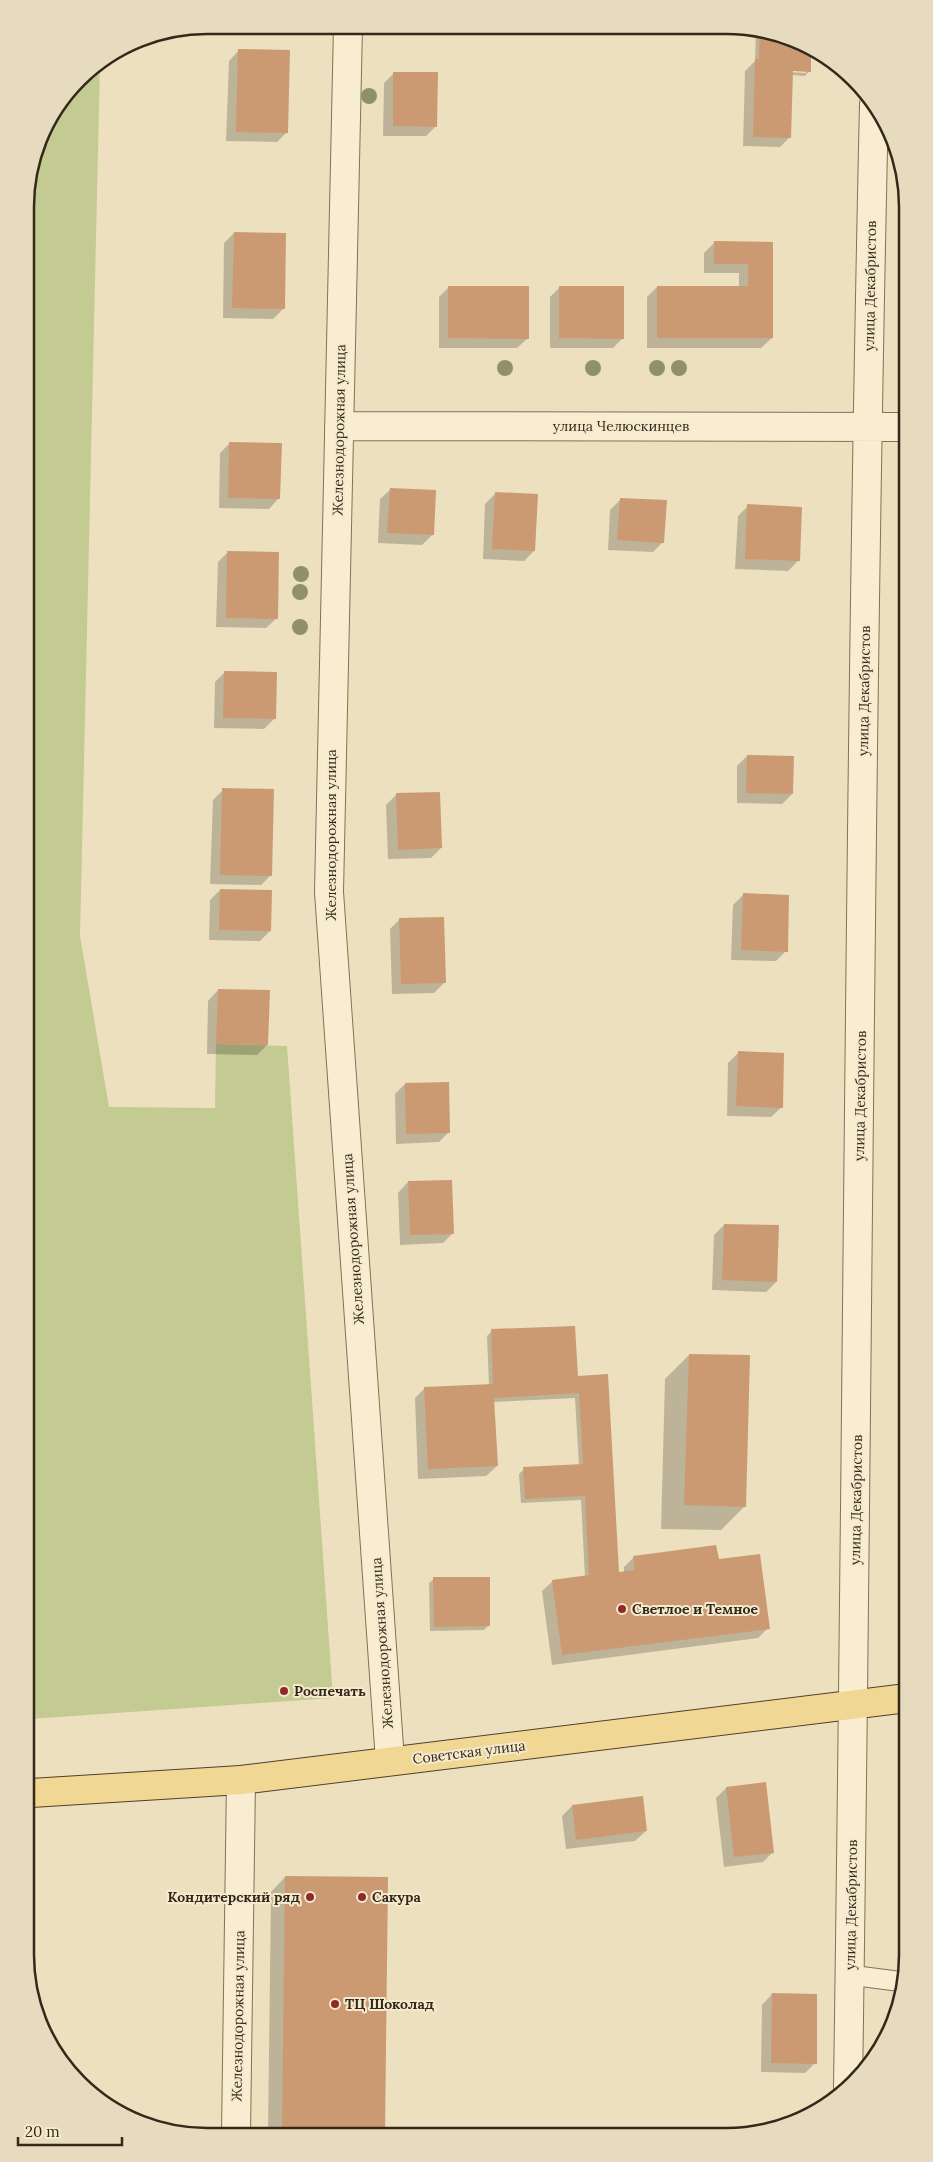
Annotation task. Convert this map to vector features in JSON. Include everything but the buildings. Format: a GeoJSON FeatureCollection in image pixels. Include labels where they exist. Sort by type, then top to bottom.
{"type":"FeatureCollection","features":[{"type":"Feature","properties":{"kind":"main road","name":"Советская улица"},"geometry":{"type":"LineString","coordinates":[[34,1793],[241,1780],[899,1699]]}},
{"type":"Feature","properties":{"kind":"street","name":"Железнодорожная улица"},"geometry":{"type":"LineString","coordinates":[[348,34],[328,892],[390,1761]]}},
{"type":"Feature","properties":{"kind":"street","name":"улица Декабристов"},"geometry":{"type":"LineString","coordinates":[[848,2079],[854,1704],[867,427],[874,117]]}},
{"type":"Feature","properties":{"kind":"street","name":"улица Челюскинцев"},"geometry":{"type":"LineString","coordinates":[[339,426],[899,427]]}},
{"type":"Feature","properties":{"kind":"street","name":"Железнодорожная улица"},"geometry":{"type":"LineString","coordinates":[[236,2128],[241,1780]]}},
{"type":"Feature","properties":{"kind":"lane"},"geometry":{"type":"LineString","coordinates":[[850,1975],[897,1981]]}},
{"type":"Feature","properties":{"kind":"green space"},"geometry":{"type":"Polygon","coordinates":[[[100,71],[80,936],[109,1107],[215,1108],[216,1044],[287,1046],[333,1698],[34,1719],[34,196],[40,162],[57,120],[70,101],[100,71]]]}},
{"type":"Feature","properties":{"kind":"place","name":"Светлое и Темное"},"geometry":{"type":"Point","coordinates":[622,1609]}},
{"type":"Feature","properties":{"kind":"place","name":"Роспечать"},"geometry":{"type":"Point","coordinates":[284,1691]}},
{"type":"Feature","properties":{"kind":"place","name":"Кондитерский ряд"},"geometry":{"type":"Point","coordinates":[310,1897]}},
{"type":"Feature","properties":{"kind":"place","name":"Сакура"},"geometry":{"type":"Point","coordinates":[362,1897]}},
{"type":"Feature","properties":{"kind":"place","name":"ТЦ Шоколад"},"geometry":{"type":"Point","coordinates":[335,2004]}}]}
